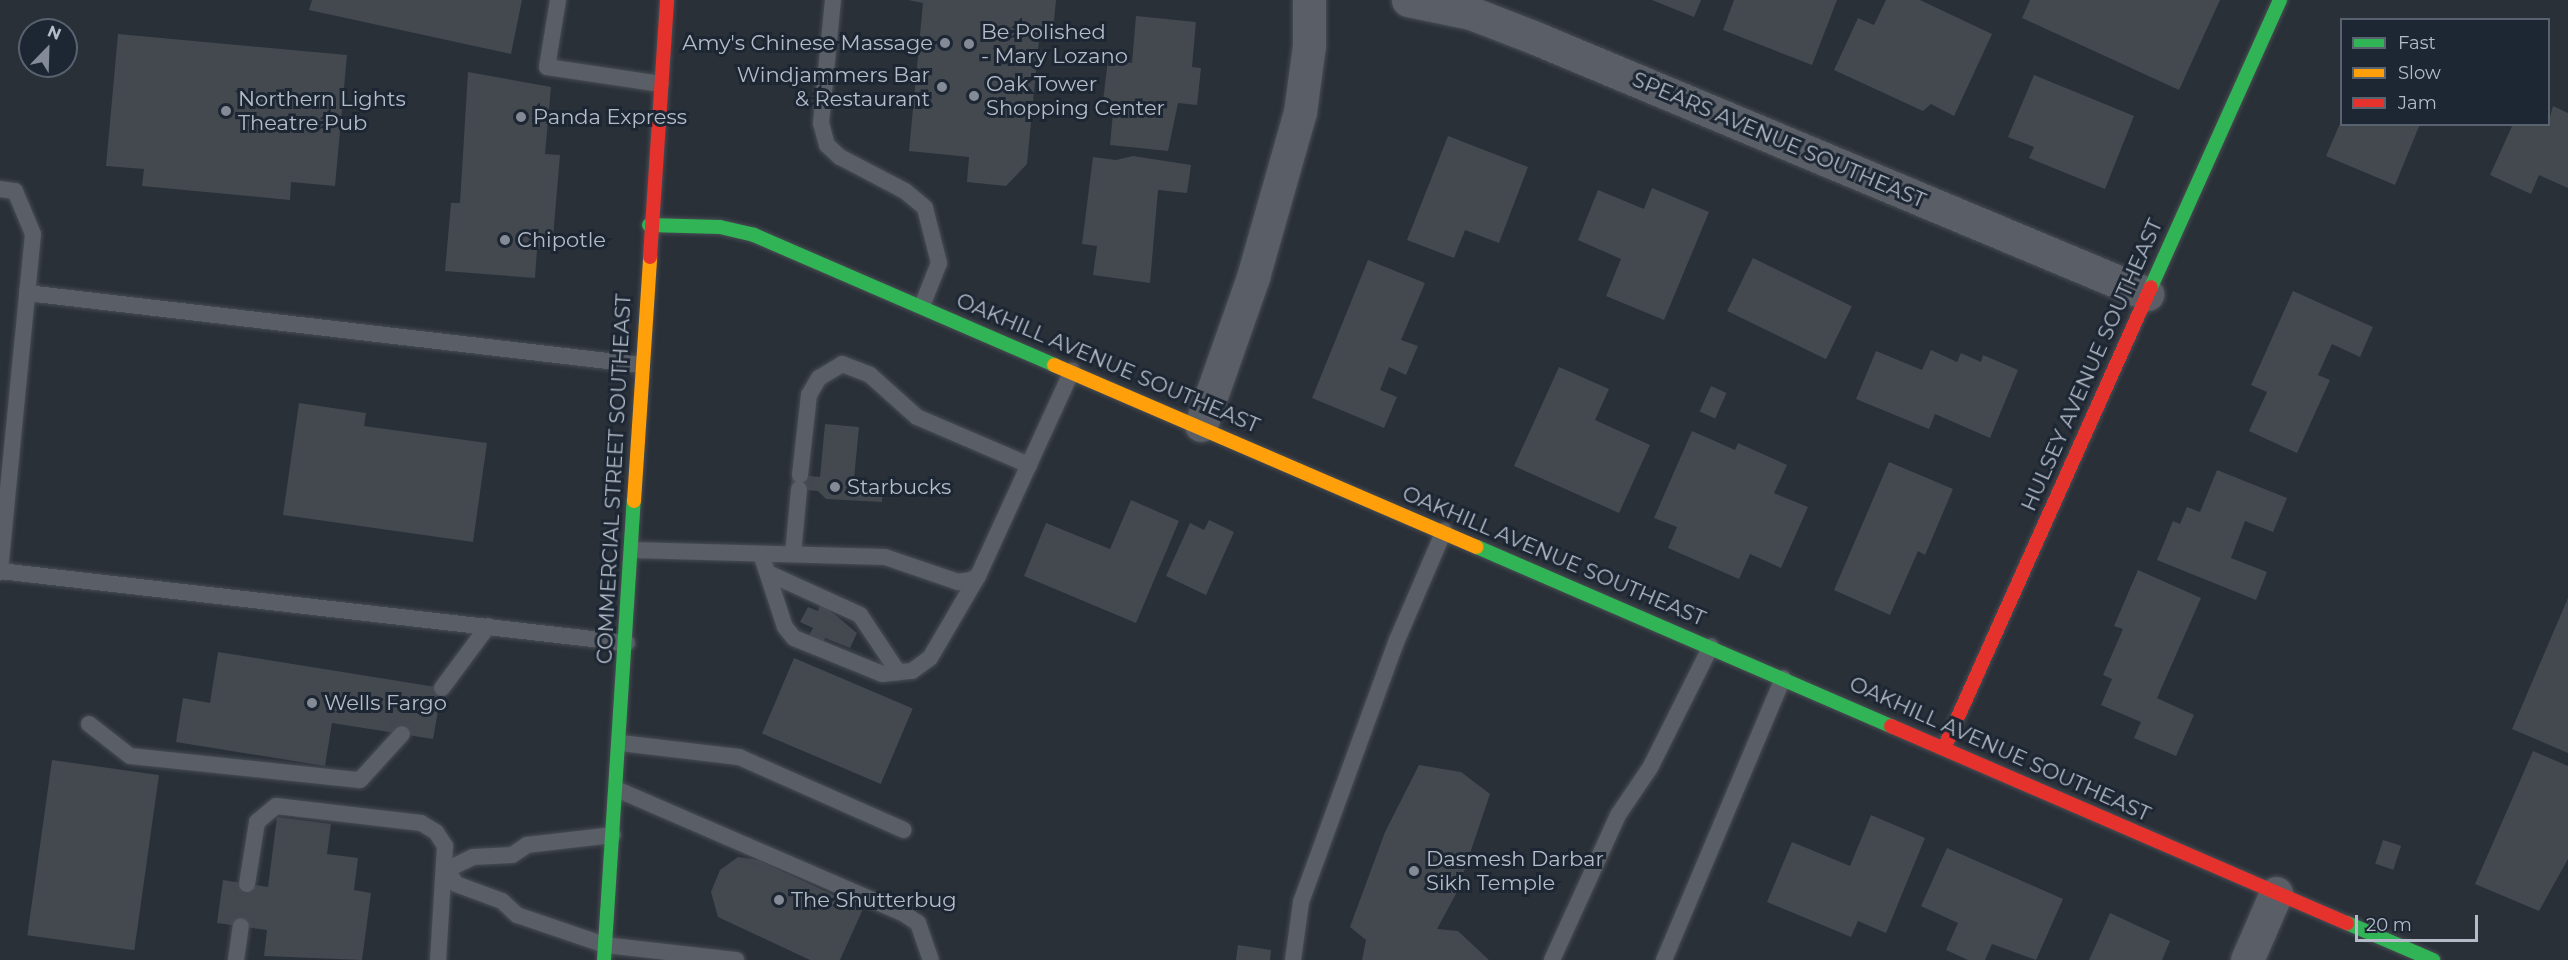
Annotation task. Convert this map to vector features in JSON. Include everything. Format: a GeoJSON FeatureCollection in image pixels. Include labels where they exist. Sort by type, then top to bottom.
{"type":"FeatureCollection","features":[{"type":"Feature","properties":{"kind":"street","name":"COMMERCIAL STREET SOUTHEAST"},"geometry":{"type":"LineString","coordinates":[[604,953],[627,643],[649,225],[667,0]]}},
{"type":"Feature","properties":{"kind":"street"},"geometry":{"type":"LineString","coordinates":[[1201,425],[1253,277],[1300,112],[1309,45],[1309,0]]}},
{"type":"Feature","properties":{"kind":"street","name":"SPEARS AVENUE SOUTHEAST"},"geometry":{"type":"LineString","coordinates":[[1408,0],[1471,13],[1533,37],[2147,294]]}},
{"type":"Feature","properties":{"kind":"street","name":"HULSEY AVENUE SOUTHEAST"},"geometry":{"type":"LineString","coordinates":[[1944,748],[2280,0]]}},
{"type":"Feature","properties":{"kind":"street","name":"OAKHILL AVENUE SOUTHEAST"},"geometry":{"type":"LineString","coordinates":[[649,225],[720,227],[754,235],[1201,425],[2433,960]]}},
{"type":"Feature","properties":{"kind":"street"},"geometry":{"type":"LineString","coordinates":[[2247,960],[2276,893]]}},
{"type":"Feature","properties":{"kind":"lane"},"geometry":{"type":"LineString","coordinates":[[558,0],[548,66],[661,84]]}},
{"type":"Feature","properties":{"kind":"lane"},"geometry":{"type":"LineString","coordinates":[[833,0],[821,123],[828,145],[840,157],[905,191],[925,208],[939,262],[922,306]]}},
{"type":"Feature","properties":{"kind":"lane"},"geometry":{"type":"LineString","coordinates":[[0,189],[15,191],[33,234],[0,572],[627,643]]}},
{"type":"Feature","properties":{"kind":"lane"},"geometry":{"type":"LineString","coordinates":[[27,293],[642,365]]}},
{"type":"Feature","properties":{"kind":"lane"},"geometry":{"type":"LineString","coordinates":[[793,554],[809,395],[819,378],[842,364],[870,375],[917,417],[1029,465]]}},
{"type":"Feature","properties":{"kind":"lane"},"geometry":{"type":"LineString","coordinates":[[761,554],[785,627],[794,638],[844,662],[882,674],[912,671],[930,658],[978,576],[1072,371]]}},
{"type":"Feature","properties":{"kind":"lane"},"geometry":{"type":"LineString","coordinates":[[1293,960],[1302,902],[1397,640],[1444,531]]}},
{"type":"Feature","properties":{"kind":"lane"},"geometry":{"type":"LineString","coordinates":[[632,550],[885,557],[958,582],[978,576]]}},
{"type":"Feature","properties":{"kind":"lane"},"geometry":{"type":"LineString","coordinates":[[768,573],[860,615],[898,672]]}},
{"type":"Feature","properties":{"kind":"lane"},"geometry":{"type":"LineString","coordinates":[[442,688],[488,626]]}},
{"type":"Feature","properties":{"kind":"lane"},"geometry":{"type":"LineString","coordinates":[[1552,960],[1618,815],[1650,768],[1711,646]]}},
{"type":"Feature","properties":{"kind":"lane"},"geometry":{"type":"LineString","coordinates":[[1665,960],[1783,678]]}},
{"type":"Feature","properties":{"kind":"lane"},"geometry":{"type":"LineString","coordinates":[[89,724],[130,756],[360,780],[402,734]]}},
{"type":"Feature","properties":{"kind":"lane"},"geometry":{"type":"LineString","coordinates":[[620,743],[739,758],[904,830]]}},
{"type":"Feature","properties":{"kind":"lane"},"geometry":{"type":"LineString","coordinates":[[616,789],[903,913],[918,922],[931,960]]}},
{"type":"Feature","properties":{"kind":"lane"},"geometry":{"type":"LineString","coordinates":[[247,884],[257,822],[276,806],[421,824],[436,832],[445,846],[446,870],[438,960]]}},
{"type":"Feature","properties":{"kind":"lane"},"geometry":{"type":"LineString","coordinates":[[446,870],[472,857],[512,855],[527,845],[613,835]]}},
{"type":"Feature","properties":{"kind":"lane"},"geometry":{"type":"LineString","coordinates":[[446,870],[456,884],[502,901],[517,915],[604,953],[736,960]]}},
{"type":"Feature","properties":{"kind":"lane"},"geometry":{"type":"LineString","coordinates":[[236,960],[241,926]]}},
{"type":"Feature","properties":{"kind":"building"},"geometry":{"type":"Polygon","coordinates":[[[312,0],[522,0],[511,54],[309,10],[312,0]]]}},
{"type":"Feature","properties":{"kind":"building","name":"Oak Tower Shopping Center"},"geometry":{"type":"Polygon","coordinates":[[[908,0],[1056,0],[1052,41],[1039,39],[1027,164],[1006,186],[967,182],[969,157],[909,151],[923,3],[908,0]]]}},
{"type":"Feature","properties":{"kind":"building"},"geometry":{"type":"Polygon","coordinates":[[[1652,0],[1701,0],[1694,17],[1652,0]]]}},
{"type":"Feature","properties":{"kind":"building"},"geometry":{"type":"Polygon","coordinates":[[[1734,0],[1837,0],[1812,65],[1723,30],[1734,0]]]}},
{"type":"Feature","properties":{"kind":"building"},"geometry":{"type":"Polygon","coordinates":[[[1886,0],[1920,0],[1992,34],[1954,116],[1931,104],[1923,111],[1834,70],[1858,18],[1874,25],[1886,0]]]}},
{"type":"Feature","properties":{"kind":"building"},"geometry":{"type":"Polygon","coordinates":[[[2030,0],[2220,0],[2179,90],[2022,18],[2030,0]]]}},
{"type":"Feature","properties":{"kind":"building"},"geometry":{"type":"Polygon","coordinates":[[[1136,16],[1196,22],[1192,67],[1201,68],[1197,105],[1178,103],[1168,151],[1110,145],[1114,102],[1103,101],[1108,60],[1132,63],[1136,16]]]}},
{"type":"Feature","properties":{"kind":"building","name":"Northern Lights Theatre Pub"},"geometry":{"type":"Polygon","coordinates":[[[118,34],[347,55],[335,186],[291,182],[290,200],[142,186],[144,169],[106,166],[118,34]]]}},
{"type":"Feature","properties":{"kind":"building"},"geometry":{"type":"Polygon","coordinates":[[[468,72],[551,87],[545,154],[560,155],[552,249],[537,249],[535,278],[445,271],[451,203],[460,203],[468,72]]]}},
{"type":"Feature","properties":{"kind":"building"},"geometry":{"type":"Polygon","coordinates":[[[2034,75],[2134,116],[2105,189],[2029,158],[2034,147],[2008,137],[2034,75]]]}},
{"type":"Feature","properties":{"kind":"building"},"geometry":{"type":"Polygon","coordinates":[[[2553,106],[2568,113],[2568,188],[2539,175],[2531,194],[2490,175],[2512,126],[2550,126],[2553,106]]]}},
{"type":"Feature","properties":{"kind":"building"},"geometry":{"type":"Polygon","coordinates":[[[2340,124],[2340,126],[2419,126],[2395,185],[2326,156],[2340,124]]]}},
{"type":"Feature","properties":{"kind":"building"},"geometry":{"type":"Polygon","coordinates":[[[1448,136],[1528,167],[1499,243],[1465,230],[1454,258],[1407,240],[1448,136]]]}},
{"type":"Feature","properties":{"kind":"building"},"geometry":{"type":"Polygon","coordinates":[[[1133,156],[1191,165],[1187,193],[1158,190],[1150,283],[1093,275],[1097,246],[1082,244],[1093,157],[1116,160],[1133,156]]]}},
{"type":"Feature","properties":{"kind":"building"},"geometry":{"type":"Polygon","coordinates":[[[1652,188],[1709,212],[1664,320],[1606,296],[1621,259],[1578,240],[1598,190],[1644,209],[1652,188]]]}},
{"type":"Feature","properties":{"kind":"building"},"geometry":{"type":"Polygon","coordinates":[[[1753,258],[1852,306],[1826,359],[1727,311],[1753,258]]]}},
{"type":"Feature","properties":{"kind":"building"},"geometry":{"type":"Polygon","coordinates":[[[1368,260],[1425,283],[1401,340],[1418,346],[1406,375],[1389,367],[1380,390],[1397,397],[1384,428],[1312,398],[1368,260]]]}},
{"type":"Feature","properties":{"kind":"building"},"geometry":{"type":"Polygon","coordinates":[[[2293,291],[2373,327],[2360,357],[2332,344],[2318,375],[2330,380],[2297,453],[2249,431],[2267,392],[2251,385],[2293,291]]]}},
{"type":"Feature","properties":{"kind":"building"},"geometry":{"type":"Polygon","coordinates":[[[1931,350],[1957,362],[1961,353],[1981,362],[1983,355],[2018,370],[1990,438],[1935,414],[1929,429],[1856,399],[1876,351],[1922,370],[1931,350]]]}},
{"type":"Feature","properties":{"kind":"building"},"geometry":{"type":"Polygon","coordinates":[[[1559,367],[1609,389],[1595,420],[1650,445],[1619,513],[1514,466],[1559,367]]]}},
{"type":"Feature","properties":{"kind":"building"},"geometry":{"type":"Polygon","coordinates":[[[1711,386],[1727,393],[1715,418],[1700,412],[1711,386]]]}},
{"type":"Feature","properties":{"kind":"building"},"geometry":{"type":"Polygon","coordinates":[[[299,403],[366,413],[364,426],[487,443],[473,542],[283,515],[299,403]]]}},
{"type":"Feature","properties":{"kind":"building"},"geometry":{"type":"Polygon","coordinates":[[[825,424],[859,427],[854,479],[883,482],[882,502],[826,499],[818,491],[791,489],[792,474],[820,477],[825,424]]]}},
{"type":"Feature","properties":{"kind":"building"},"geometry":{"type":"Polygon","coordinates":[[[1692,431],[1735,450],[1738,443],[1787,465],[1774,493],[1808,507],[1781,568],[1750,554],[1739,579],[1668,548],[1677,527],[1654,518],[1692,431]]]}},
{"type":"Feature","properties":{"kind":"building"},"geometry":{"type":"Polygon","coordinates":[[[1889,462],[1953,489],[1925,555],[1918,551],[1890,615],[1834,590],[1889,462]]]}},
{"type":"Feature","properties":{"kind":"building"},"geometry":{"type":"Polygon","coordinates":[[[2217,470],[2287,498],[2273,532],[2245,521],[2231,558],[2267,572],[2256,600],[2157,560],[2173,521],[2180,524],[2187,507],[2200,512],[2217,470]]]}},
{"type":"Feature","properties":{"kind":"building"},"geometry":{"type":"Polygon","coordinates":[[[1131,500],[1179,521],[1136,623],[1024,576],[1046,523],[1110,549],[1131,500]]]}},
{"type":"Feature","properties":{"kind":"building"},"geometry":{"type":"Polygon","coordinates":[[[1209,520],[1234,532],[1206,595],[1166,576],[1190,523],[1204,530],[1209,520]]]}},
{"type":"Feature","properties":{"kind":"building"},"geometry":{"type":"Polygon","coordinates":[[[2138,570],[2201,598],[2157,698],[2194,715],[2176,756],[2134,738],[2141,722],[2101,705],[2112,679],[2103,675],[2123,629],[2114,626],[2138,570]]]}},
{"type":"Feature","properties":{"kind":"building"},"geometry":{"type":"Polygon","coordinates":[[[2568,598],[2568,753],[2512,729],[2568,598]]]}},
{"type":"Feature","properties":{"kind":"building"},"geometry":{"type":"Polygon","coordinates":[[[821,603],[857,633],[850,648],[825,638],[822,644],[808,637],[813,628],[800,622],[808,607],[818,611],[821,603]]]}},
{"type":"Feature","properties":{"kind":"building"},"geometry":{"type":"Polygon","coordinates":[[[218,652],[442,688],[433,739],[332,723],[325,766],[176,742],[183,698],[210,703],[218,652]]]}},
{"type":"Feature","properties":{"kind":"building"},"geometry":{"type":"Polygon","coordinates":[[[794,658],[913,708],[881,784],[762,733],[794,658]]]}},
{"type":"Feature","properties":{"kind":"building"},"geometry":{"type":"Polygon","coordinates":[[[2533,751],[2568,766],[2568,859],[2539,911],[2475,884],[2533,751]]]}},
{"type":"Feature","properties":{"kind":"building"},"geometry":{"type":"Polygon","coordinates":[[[52,760],[159,775],[134,950],[27,935],[52,760]]]}},
{"type":"Feature","properties":{"kind":"building"},"geometry":{"type":"Polygon","coordinates":[[[1419,765],[1461,772],[1490,794],[1457,892],[1437,929],[1458,931],[1489,960],[1362,960],[1366,940],[1350,927],[1385,832],[1419,765]]]}},
{"type":"Feature","properties":{"kind":"building"},"geometry":{"type":"Polygon","coordinates":[[[1871,815],[1925,838],[1886,933],[1858,921],[1851,937],[1767,902],[1792,842],[1850,866],[1871,815]]]}},
{"type":"Feature","properties":{"kind":"building"},"geometry":{"type":"Polygon","coordinates":[[[277,817],[331,824],[327,854],[358,858],[354,890],[371,893],[362,960],[264,956],[267,930],[217,923],[223,880],[268,887],[277,817]]]}},
{"type":"Feature","properties":{"kind":"building"},"geometry":{"type":"Polygon","coordinates":[[[2383,840],[2401,846],[2393,870],[2375,864],[2383,840]]]}},
{"type":"Feature","properties":{"kind":"building"},"geometry":{"type":"Polygon","coordinates":[[[1947,848],[2063,899],[2036,960],[1992,944],[1985,960],[1968,960],[1946,950],[1958,923],[1921,906],[1947,848]]]}},
{"type":"Feature","properties":{"kind":"building","name":"The Shutterbug"},"geometry":{"type":"Polygon","coordinates":[[[738,857],[758,860],[863,909],[840,960],[810,960],[718,917],[711,892],[720,870],[738,857]]]}},
{"type":"Feature","properties":{"kind":"building"},"geometry":{"type":"Polygon","coordinates":[[[2110,913],[2170,941],[2162,960],[2089,960],[2110,913]]]}},
{"type":"Feature","properties":{"kind":"building"},"geometry":{"type":"Polygon","coordinates":[[[1238,945],[1271,950],[1270,960],[1236,960],[1238,945]]]}},
{"type":"Feature","properties":{"kind":"traffic: fast"},"geometry":{"type":"LineString","coordinates":[[2151,287],[2280,0]]}},
{"type":"Feature","properties":{"kind":"traffic: fast"},"geometry":{"type":"LineString","coordinates":[[649,225],[720,227],[754,235],[1054,365]]}},
{"type":"Feature","properties":{"kind":"traffic: fast"},"geometry":{"type":"LineString","coordinates":[[604,960],[634,501]]}},
{"type":"Feature","properties":{"kind":"traffic: fast"},"geometry":{"type":"LineString","coordinates":[[1477,547],[1891,726]]}},
{"type":"Feature","properties":{"kind":"traffic: fast"},"geometry":{"type":"LineString","coordinates":[[2347,923],[2433,960]]}},
{"type":"Feature","properties":{"kind":"traffic: slow"},"geometry":{"type":"LineString","coordinates":[[634,501],[650,257]]}},
{"type":"Feature","properties":{"kind":"traffic: slow"},"geometry":{"type":"LineString","coordinates":[[1054,365],[1477,547]]}},
{"type":"Feature","properties":{"kind":"traffic: jam"},"geometry":{"type":"LineString","coordinates":[[650,257],[667,0]]}},
{"type":"Feature","properties":{"kind":"traffic: jam"},"geometry":{"type":"LineString","coordinates":[[1944,748],[2151,287]]}},
{"type":"Feature","properties":{"kind":"traffic: jam"},"geometry":{"type":"LineString","coordinates":[[1891,726],[2347,923]]}},
{"type":"Feature","properties":{"kind":"place","name":"Amy's Chinese Massage"},"geometry":{"type":"Point","coordinates":[945,43]}},
{"type":"Feature","properties":{"kind":"place","name":"Be Polished - Mary Lozano"},"geometry":{"type":"Point","coordinates":[969,44]}},
{"type":"Feature","properties":{"kind":"place","name":"Windjammers Bar & Restaurant"},"geometry":{"type":"Point","coordinates":[942,87]}},
{"type":"Feature","properties":{"kind":"place","name":"Oak Tower Shopping Center"},"geometry":{"type":"Point","coordinates":[974,96]}},
{"type":"Feature","properties":{"kind":"place","name":"Northern Lights Theatre Pub"},"geometry":{"type":"Point","coordinates":[226,111]}},
{"type":"Feature","properties":{"kind":"place","name":"Panda Express"},"geometry":{"type":"Point","coordinates":[521,117]}},
{"type":"Feature","properties":{"kind":"place","name":"Chipotle"},"geometry":{"type":"Point","coordinates":[505,240]}},
{"type":"Feature","properties":{"kind":"place","name":"Starbucks"},"geometry":{"type":"Point","coordinates":[835,487]}},
{"type":"Feature","properties":{"kind":"place","name":"Wells Fargo"},"geometry":{"type":"Point","coordinates":[312,703]}},
{"type":"Feature","properties":{"kind":"place","name":"Dasmesh Darbar Sikh Temple"},"geometry":{"type":"Point","coordinates":[1414,871]}},
{"type":"Feature","properties":{"kind":"place","name":"The Shutterbug"},"geometry":{"type":"Point","coordinates":[779,900]}}]}
